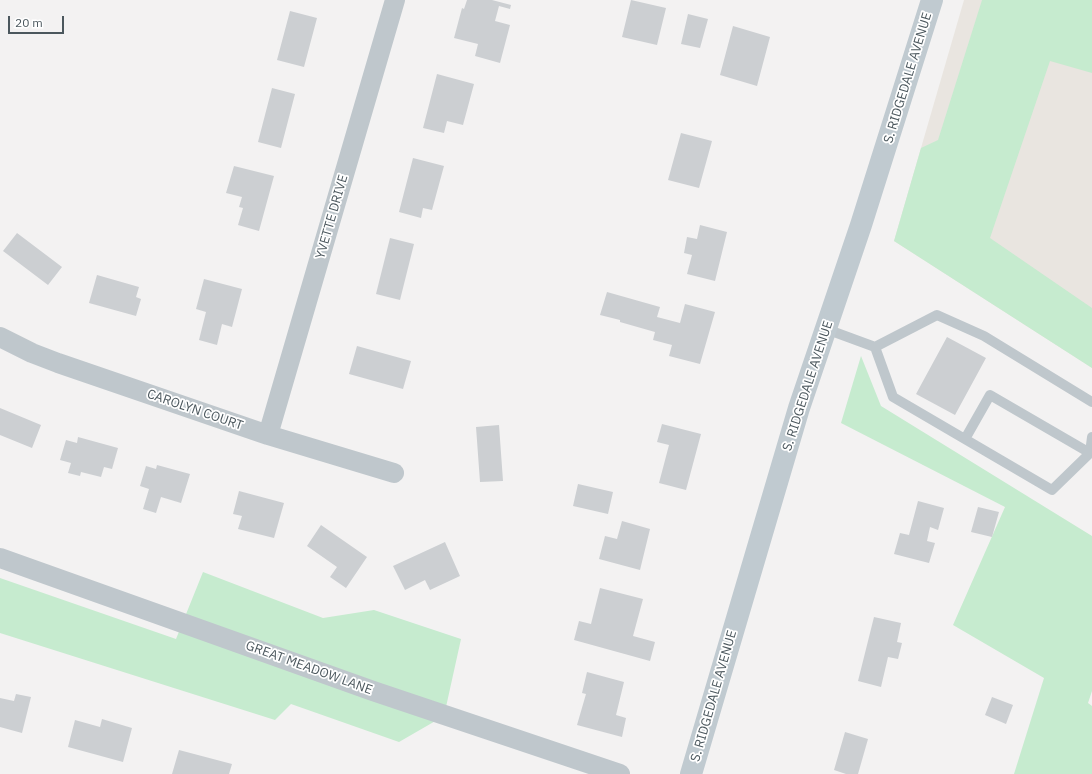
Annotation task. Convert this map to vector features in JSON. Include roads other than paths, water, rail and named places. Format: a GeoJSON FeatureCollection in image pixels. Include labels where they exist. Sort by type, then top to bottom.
{"type":"FeatureCollection","features":[{"type":"Feature","properties":{"kind":"main road","name":"S. RIDGEDALE AVENUE"},"geometry":{"type":"LineString","coordinates":[[691,774],[799,408],[864,218],[932,0]]}},
{"type":"Feature","properties":{"kind":"street","name":"YVETTE DRIVE"},"geometry":{"type":"LineString","coordinates":[[268,435],[395,0]]}},
{"type":"Feature","properties":{"kind":"street","name":"CAROLYN COURT"},"geometry":{"type":"LineString","coordinates":[[0,336],[32,353],[58,363],[268,435],[394,473]]}},
{"type":"Feature","properties":{"kind":"street","name":"GREAT MEADOW LANE"},"geometry":{"type":"LineString","coordinates":[[0,558],[373,691],[620,774]]}},
{"type":"Feature","properties":{"kind":"lane"},"geometry":{"type":"LineString","coordinates":[[826,329],[875,347],[937,315],[984,336],[1092,402]]}},
{"type":"Feature","properties":{"kind":"lane"},"geometry":{"type":"LineString","coordinates":[[875,347],[893,397],[1052,490],[1090,453],[1092,437]]}},
{"type":"Feature","properties":{"kind":"lane"},"geometry":{"type":"LineString","coordinates":[[965,439],[990,394],[1090,453]]}}]}
